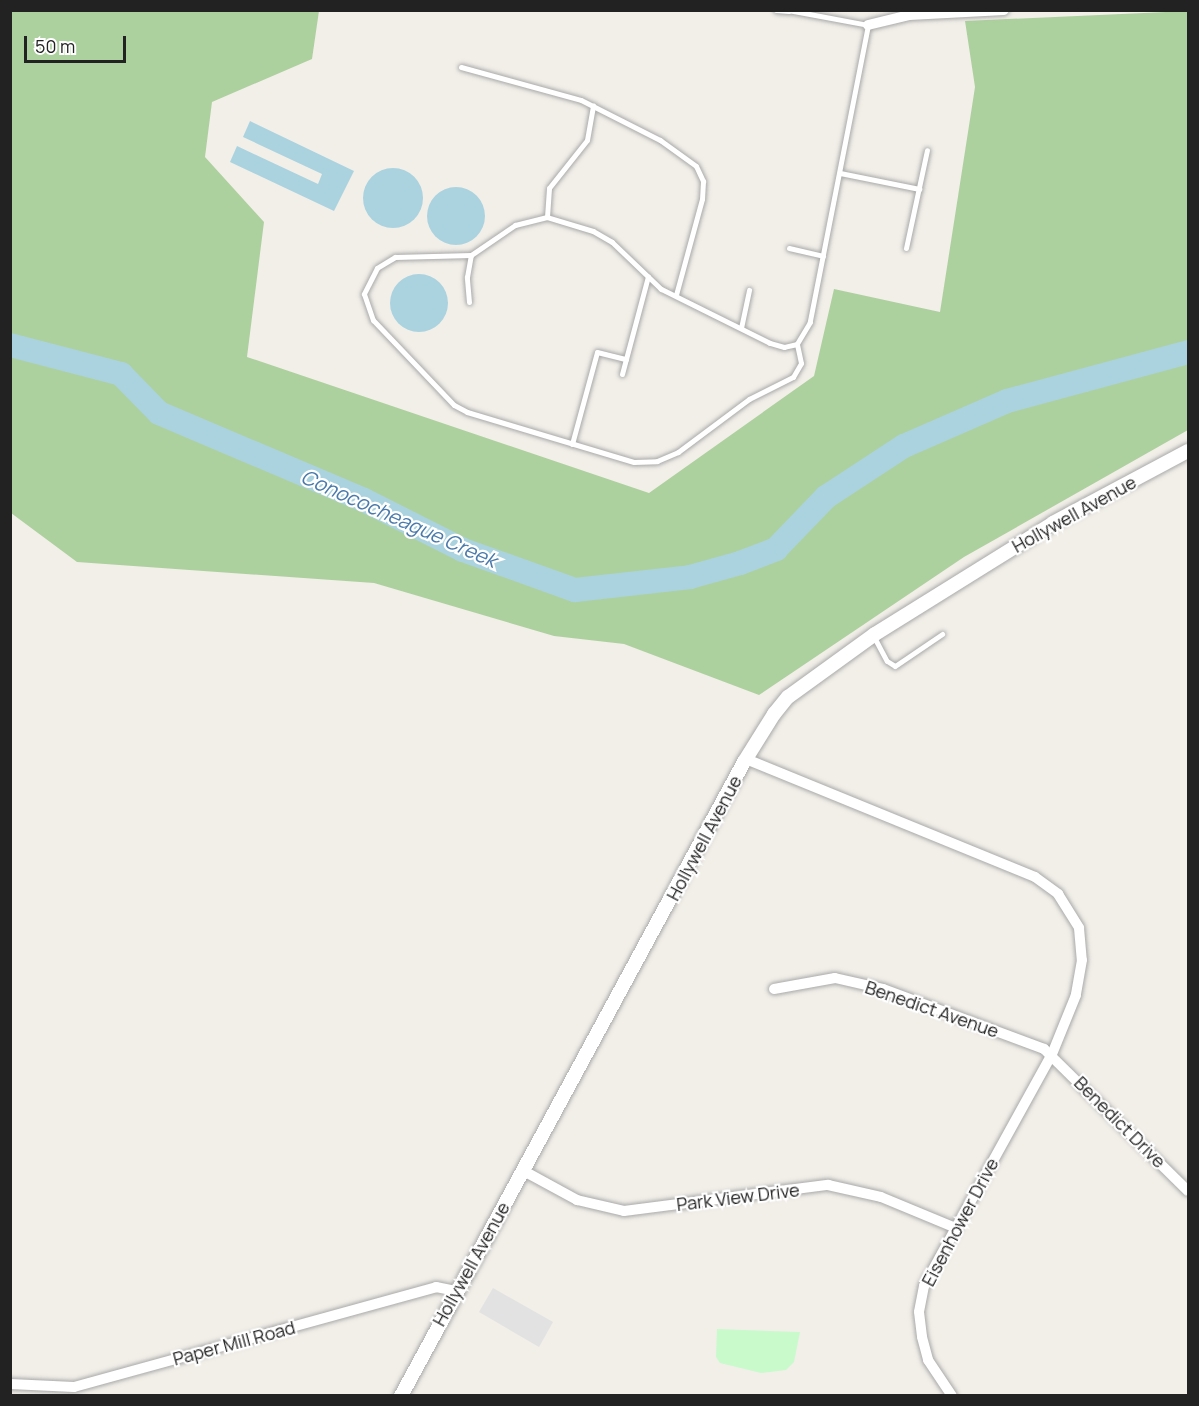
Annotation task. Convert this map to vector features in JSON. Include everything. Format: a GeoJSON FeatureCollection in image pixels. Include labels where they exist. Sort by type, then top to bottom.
{"type":"FeatureCollection","features":[{"type":"Feature","properties":{"kind":"street"},"geometry":{"type":"LineString","coordinates":[[868,25],[909,15],[1004,10]]}},
{"type":"Feature","properties":{"kind":"street","name":"Hollywell Avenue"},"geometry":{"type":"LineString","coordinates":[[401,1395],[746,759],[788,697],[873,636],[1053,523],[1188,451]]}},
{"type":"Feature","properties":{"kind":"street","name":"Eisenhower Drive"},"geometry":{"type":"LineString","coordinates":[[746,759],[1035,877],[1058,894],[1079,928],[1082,960],[1076,996],[1052,1054],[924,1286],[919,1312],[928,1360],[952,1395]]}},
{"type":"Feature","properties":{"kind":"street","name":"Benedict Avenue"},"geometry":{"type":"LineString","coordinates":[[774,989],[835,978],[883,989],[1052,1054]]}},
{"type":"Feature","properties":{"kind":"street","name":"Benedict Drive"},"geometry":{"type":"LineString","coordinates":[[1052,1054],[1188,1191]]}},
{"type":"Feature","properties":{"kind":"street","name":"Park View Drive"},"geometry":{"type":"LineString","coordinates":[[522,1170],[577,1200],[624,1211],[828,1185],[881,1197],[956,1228]]}},
{"type":"Feature","properties":{"kind":"street","name":"Paper Mill Road"},"geometry":{"type":"LineString","coordinates":[[10,1384],[74,1387],[436,1287],[456,1291]]}},
{"type":"Feature","properties":{"kind":"lane"},"geometry":{"type":"LineString","coordinates":[[776,10],[868,25],[810,322],[797,345],[801,363],[793,377],[749,399],[668,456],[634,462],[454,405],[366,308],[364,294],[377,268],[395,257],[471,255],[515,225],[547,217],[593,231],[612,242],[661,289],[784,347],[797,345]]}},
{"type":"Feature","properties":{"kind":"lane"},"geometry":{"type":"LineString","coordinates":[[461,67],[542,87],[593,106],[683,154],[696,166],[703,181],[702,199],[676,295]]}},
{"type":"Feature","properties":{"kind":"lane"},"geometry":{"type":"LineString","coordinates":[[547,217],[549,188],[588,140],[593,106]]}},
{"type":"Feature","properties":{"kind":"lane"},"geometry":{"type":"LineString","coordinates":[[906,248],[927,150]]}},
{"type":"Feature","properties":{"kind":"lane"},"geometry":{"type":"LineString","coordinates":[[840,173],[919,189]]}},
{"type":"Feature","properties":{"kind":"lane"},"geometry":{"type":"LineString","coordinates":[[789,248],[823,256]]}},
{"type":"Feature","properties":{"kind":"lane"},"geometry":{"type":"LineString","coordinates":[[470,302],[467,277],[471,255]]}},
{"type":"Feature","properties":{"kind":"lane"},"geometry":{"type":"LineString","coordinates":[[622,374],[648,276]]}},
{"type":"Feature","properties":{"kind":"lane"},"geometry":{"type":"LineString","coordinates":[[741,328],[749,290]]}},
{"type":"Feature","properties":{"kind":"lane"},"geometry":{"type":"LineString","coordinates":[[572,444],[597,352],[626,359]]}},
{"type":"Feature","properties":{"kind":"lane"},"geometry":{"type":"LineString","coordinates":[[873,636],[887,662],[895,666],[942,634]]}},
{"type":"Feature","properties":{"kind":"green space"},"geometry":{"type":"Polygon","coordinates":[[[11,10],[319,11],[312,59],[212,102],[205,157],[264,222],[247,357],[649,493],[814,376],[834,289],[940,312],[975,87],[965,21],[1188,11],[1188,430],[964,557],[759,695],[624,644],[554,636],[374,583],[77,562],[11,513],[11,10]]]}},
{"type":"Feature","properties":{"kind":"green space"},"geometry":{"type":"Polygon","coordinates":[[[717,1329],[800,1332],[794,1362],[786,1370],[761,1373],[720,1363],[716,1357],[717,1329]]]}},
{"type":"Feature","properties":{"kind":"shaded area"},"geometry":{"type":"Polygon","coordinates":[[[493,1288],[553,1322],[539,1347],[479,1312],[493,1288]]]}},
{"type":"Feature","properties":{"kind":"water"},"geometry":{"type":"Polygon","coordinates":[[[250,121],[354,171],[334,211],[230,162],[237,146],[318,184],[322,174],[243,137],[250,121]]]}},
{"type":"Feature","properties":{"kind":"water"},"geometry":{"type":"Polygon","coordinates":[[[393,168],[414,177],[423,198],[414,219],[393,228],[372,219],[363,198],[372,177],[393,168]]]}},
{"type":"Feature","properties":{"kind":"water"},"geometry":{"type":"Polygon","coordinates":[[[450,187],[462,187],[477,195],[485,210],[485,222],[477,237],[462,245],[450,245],[435,237],[427,222],[427,210],[435,195],[450,187]]]}},
{"type":"Feature","properties":{"kind":"water"},"geometry":{"type":"Polygon","coordinates":[[[413,274],[425,274],[440,282],[448,297],[448,309],[440,324],[425,332],[413,332],[398,324],[390,309],[390,297],[398,282],[413,274]]]}},
{"type":"Feature","properties":{"kind":"waterway","name":"Conococheague Creek"},"geometry":{"type":"LineString","coordinates":[[10,345],[121,374],[159,413],[364,500],[463,550],[575,590],[690,577],[740,563],[776,549],[826,497],[904,446],[1007,401],[1188,352]]}}]}
